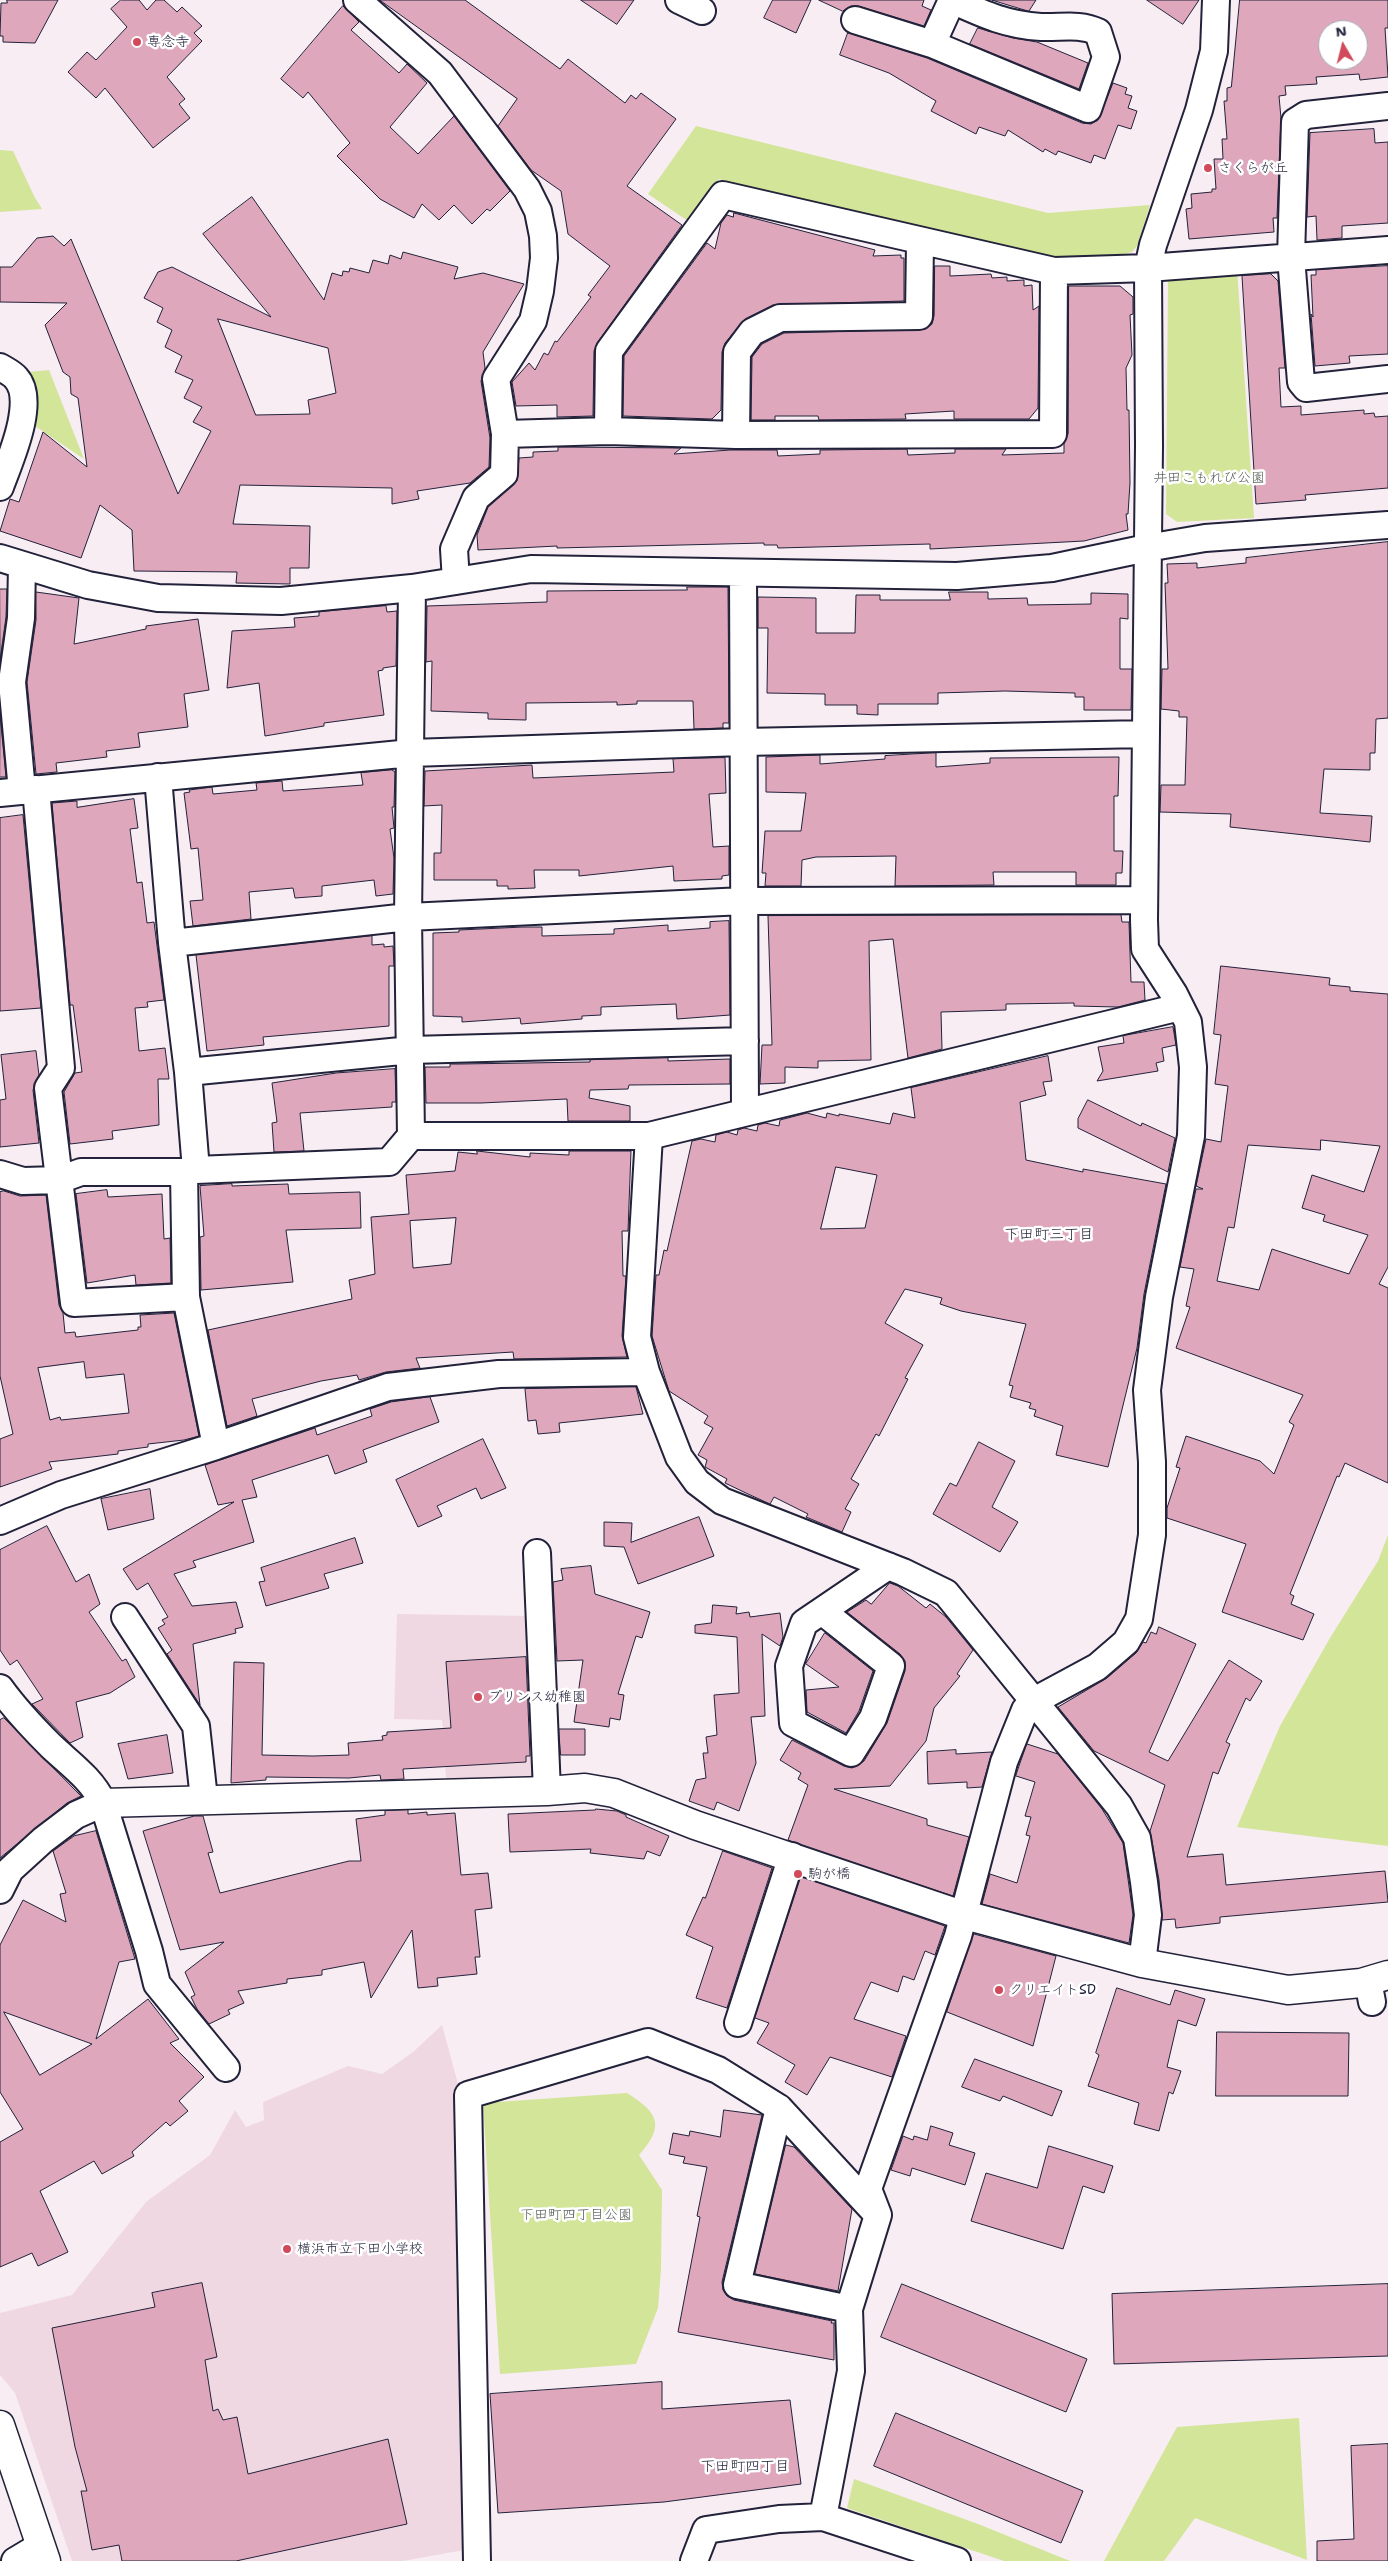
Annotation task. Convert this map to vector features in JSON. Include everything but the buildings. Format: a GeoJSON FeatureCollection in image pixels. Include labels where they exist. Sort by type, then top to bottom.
{"type":"FeatureCollection","features":[{"type":"Feature","properties":{"kind":"street"},"geometry":{"type":"LineString","coordinates":[[357,0],[440,73],[527,189],[538,211],[543,236],[544,258],[540,291],[533,321],[496,379],[505,434],[504,474],[476,498],[454,548],[456,581]]}},
{"type":"Feature","properties":{"kind":"street"},"geometry":{"type":"LineString","coordinates":[[679,0],[702,11]]}},
{"type":"Feature","properties":{"kind":"street"},"geometry":{"type":"LineString","coordinates":[[854,20],[932,44],[1088,109],[1106,57],[1098,32],[1085,26],[1040,26],[994,20],[952,0],[932,44]]}},
{"type":"Feature","properties":{"kind":"street"},"geometry":{"type":"LineString","coordinates":[[823,2517],[851,2371],[849,2310],[878,2215],[868,2189],[958,1936],[1004,1762],[1025,1710],[1034,1701],[1097,1667],[1126,1642],[1139,1619],[1152,1535],[1152,1462],[1147,1390],[1160,1297],[1191,1136],[1193,1067],[1188,1022],[1145,949],[1148,268],[1152,245],[1199,110],[1210,68],[1214,51],[1216,0]]}},
{"type":"Feature","properties":{"kind":"street"},"geometry":{"type":"LineString","coordinates":[[1388,106],[1306,114],[1295,122],[1291,257],[1301,382],[1306,388],[1388,380]]}},
{"type":"Feature","properties":{"kind":"street"},"geometry":{"type":"LineString","coordinates":[[608,431],[609,351],[723,195],[920,242],[1054,271],[1148,268],[1388,250]]}},
{"type":"Feature","properties":{"kind":"street"},"geometry":{"type":"LineString","coordinates":[[736,436],[737,352],[752,332],[780,318],[919,316],[920,242]]}},
{"type":"Feature","properties":{"kind":"street"},"geometry":{"type":"LineString","coordinates":[[505,434],[608,431],[736,436],[1053,434],[1054,271]]}},
{"type":"Feature","properties":{"kind":"street"},"geometry":{"type":"LineString","coordinates":[[0,367],[17,378],[25,402],[18,436],[0,488]]}},
{"type":"Feature","properties":{"kind":"street"},"geometry":{"type":"LineString","coordinates":[[186,1297],[74,1303],[48,1088],[61,1068],[19,791],[12,682],[21,618],[11,561],[88,585],[158,598],[281,601],[412,588],[530,569],[957,576],[1052,568],[1206,538],[1388,525]]}},
{"type":"Feature","properties":{"kind":"street"},"geometry":{"type":"LineString","coordinates":[[743,573],[745,1112]]}},
{"type":"Feature","properties":{"kind":"street"},"geometry":{"type":"LineString","coordinates":[[0,1174],[23,1180],[59,1180],[81,1172],[190,1171],[389,1162],[411,1136],[408,917],[412,588]]}},
{"type":"Feature","properties":{"kind":"street"},"geometry":{"type":"LineString","coordinates":[[19,791],[411,753],[743,742],[1146,734]]}},
{"type":"Feature","properties":{"kind":"street"},"geometry":{"type":"LineString","coordinates":[[158,777],[172,943],[188,1072],[190,1171],[186,1297],[216,1446]]}},
{"type":"Feature","properties":{"kind":"street"},"geometry":{"type":"LineString","coordinates":[[172,943],[408,917],[744,901],[1144,900]]}},
{"type":"Feature","properties":{"kind":"street"},"geometry":{"type":"LineString","coordinates":[[411,1136],[649,1136],[1180,1007]]}},
{"type":"Feature","properties":{"kind":"street"},"geometry":{"type":"LineString","coordinates":[[188,1072],[411,1050],[745,1041]]}},
{"type":"Feature","properties":{"kind":"street"},"geometry":{"type":"LineString","coordinates":[[649,1136],[637,1337],[646,1372],[679,1457],[697,1482],[722,1501],[888,1566],[946,1593],[1119,1806],[1137,1838],[1148,1915],[1142,1963]]}},
{"type":"Feature","properties":{"kind":"street"},"geometry":{"type":"LineString","coordinates":[[0,1521],[60,1495],[216,1446],[388,1387],[499,1374],[646,1372]]}},
{"type":"Feature","properties":{"kind":"street"},"geometry":{"type":"LineString","coordinates":[[537,1553],[547,1791]]}},
{"type":"Feature","properties":{"kind":"street"},"geometry":{"type":"LineString","coordinates":[[823,1612],[891,1666],[873,1718],[851,1753],[793,1723],[789,1666],[804,1623],[823,1612],[835,1600],[888,1566]]}},
{"type":"Feature","properties":{"kind":"street"},"geometry":{"type":"LineString","coordinates":[[125,1617],[196,1726],[204,1799]]}},
{"type":"Feature","properties":{"kind":"street"},"geometry":{"type":"LineString","coordinates":[[0,1688],[9,1702],[51,1746],[96,1788],[103,1803],[149,1951],[157,1984],[226,2068]]}},
{"type":"Feature","properties":{"kind":"street"},"geometry":{"type":"LineString","coordinates":[[3,1876],[76,1815],[103,1803],[547,1791],[585,1788],[614,1793],[695,1825],[964,1913],[1142,1963],[1288,1990],[1376,1986]]}},
{"type":"Feature","properties":{"kind":"street"},"geometry":{"type":"LineString","coordinates":[[738,2023],[792,1856]]}},
{"type":"Feature","properties":{"kind":"street"},"geometry":{"type":"LineString","coordinates":[[477,2561],[468,2095],[648,2042],[718,2070],[778,2108],[878,2215]]}},
{"type":"Feature","properties":{"kind":"street"},"geometry":{"type":"LineString","coordinates":[[778,2108],[737,2285],[849,2310]]}},
{"type":"Feature","properties":{"kind":"street"},"geometry":{"type":"LineString","coordinates":[[0,2425],[43,2553],[15,2561]]}},
{"type":"Feature","properties":{"kind":"street"},"geometry":{"type":"LineString","coordinates":[[694,2561],[706,2530],[779,2519],[823,2517],[957,2561]]}},
{"type":"Feature","properties":{"kind":"shaded area"},"geometry":{"type":"Polygon","coordinates":[[[397,1614],[530,1616],[538,1778],[446,1778],[442,1720],[394,1719],[397,1614]]]}},
{"type":"Feature","properties":{"kind":"shaded area","name":"横浜市立下田小学校"},"geometry":{"type":"Polygon","coordinates":[[[442,2025],[457,2080],[476,2539],[470,2549],[403,2561],[72,2561],[15,2393],[0,2375],[0,2313],[72,2295],[146,2202],[210,2155],[235,2110],[246,2127],[264,2120],[263,2102],[348,2066],[382,2074],[413,2052],[442,2025]]]}},
{"type":"Feature","properties":{"kind":"green space"},"geometry":{"type":"Polygon","coordinates":[[[696,126],[1048,213],[1150,205],[1137,246],[1132,252],[1119,255],[1044,259],[719,179],[688,221],[648,194],[696,126]]]}},
{"type":"Feature","properties":{"kind":"green space"},"geometry":{"type":"Polygon","coordinates":[[[0,150],[13,151],[42,209],[0,212],[0,150]]]}},
{"type":"Feature","properties":{"kind":"green space","name":"井田こもれび公園"},"geometry":{"type":"Polygon","coordinates":[[[1237,269],[1254,518],[1177,522],[1166,514],[1168,280],[1175,273],[1237,269]]]}},
{"type":"Feature","properties":{"kind":"green space"},"geometry":{"type":"Polygon","coordinates":[[[49,370],[84,459],[32,424],[35,391],[28,372],[49,370]]]}},
{"type":"Feature","properties":{"kind":"green space"},"geometry":{"type":"Polygon","coordinates":[[[1388,1535],[1388,1846],[1237,1827],[1280,1726],[1330,1638],[1378,1561],[1388,1535]]]}},
{"type":"Feature","properties":{"kind":"green space","name":"下田町四丁目公園"},"geometry":{"type":"Polygon","coordinates":[[[627,2093],[646,2107],[655,2121],[653,2136],[639,2155],[662,2190],[661,2269],[658,2308],[636,2364],[500,2374],[483,2103],[627,2093]]]}},
{"type":"Feature","properties":{"kind":"green space"},"geometry":{"type":"Polygon","coordinates":[[[1299,2418],[1307,2560],[1195,2518],[1164,2561],[1104,2561],[1177,2427],[1299,2418]]]}},
{"type":"Feature","properties":{"kind":"green space"},"geometry":{"type":"Polygon","coordinates":[[[854,2479],[978,2524],[1070,2561],[1004,2561],[847,2508],[854,2479]]]}},
{"type":"Feature","properties":{"kind":"place","name":"専念寺"},"geometry":{"type":"Point","coordinates":[137,42]}},
{"type":"Feature","properties":{"kind":"place","name":"さくらが丘"},"geometry":{"type":"Point","coordinates":[1208,168]}},
{"type":"Feature","properties":{"kind":"place","name":"プリンス幼稚園"},"geometry":{"type":"Point","coordinates":[478,1697]}},
{"type":"Feature","properties":{"kind":"place","name":"駒が橋"},"geometry":{"type":"Point","coordinates":[798,1874]}},
{"type":"Feature","properties":{"kind":"place","name":"クリエイトSD"},"geometry":{"type":"Point","coordinates":[999,1990]}},
{"type":"Feature","properties":{"kind":"place","name":"横浜市立下田小学校"},"geometry":{"type":"Point","coordinates":[287,2249]}},
{"type":"Feature","properties":{"kind":"district","name":"下田町三丁目"},"geometry":{"type":"Point","coordinates":[1049,1235]}},
{"type":"Feature","properties":{"kind":"district","name":"下田町四丁目"},"geometry":{"type":"Point","coordinates":[745,2467]}}]}
